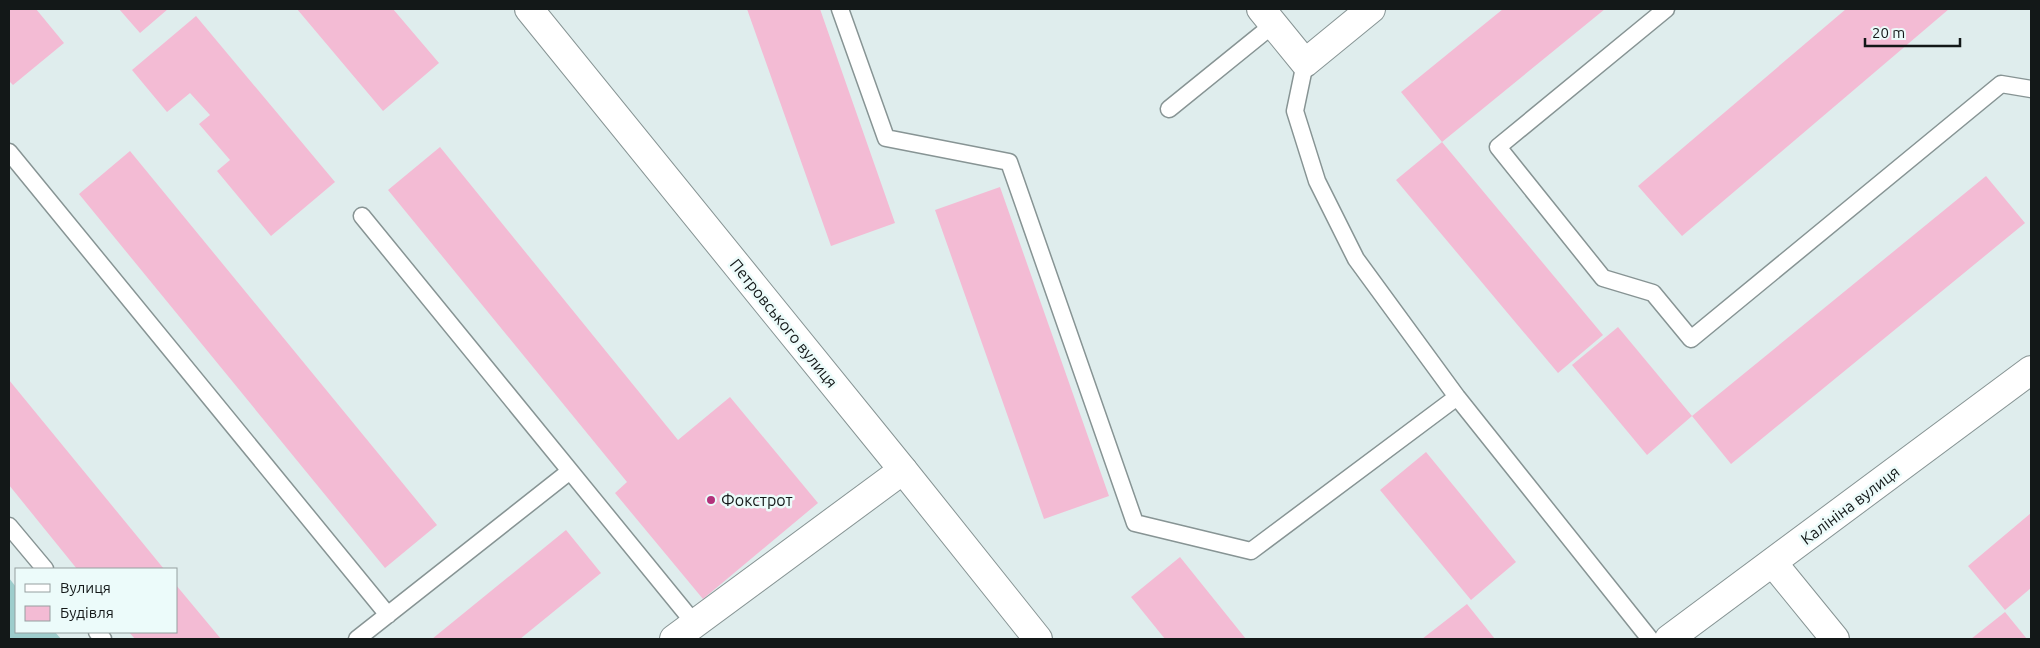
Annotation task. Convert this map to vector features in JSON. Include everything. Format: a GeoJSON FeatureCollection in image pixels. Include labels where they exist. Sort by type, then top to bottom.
{"type":"FeatureCollection","features":[{"type":"Feature","properties":{"kind":"street","name":"Петровського вулиця"},"geometry":{"type":"LineString","coordinates":[[528,9],[1038,639]]}},
{"type":"Feature","properties":{"kind":"street"},"geometry":{"type":"LineString","coordinates":[[1268,16],[1305,63],[1371,9]]}},
{"type":"Feature","properties":{"kind":"street","name":"Калініна вулиця"},"geometry":{"type":"LineString","coordinates":[[1669,639],[2031,370]]}},
{"type":"Feature","properties":{"kind":"street"},"geometry":{"type":"LineString","coordinates":[[684,632],[903,470]]}},
{"type":"Feature","properties":{"kind":"street"},"geometry":{"type":"LineString","coordinates":[[1773,562],[1834,639]]}},
{"type":"Feature","properties":{"kind":"lane"},"geometry":{"type":"LineString","coordinates":[[840,9],[886,138],[1009,162],[1135,523],[1251,551],[1457,397]]}},
{"type":"Feature","properties":{"kind":"lane"},"geometry":{"type":"LineString","coordinates":[[1666,9],[1498,147],[1603,278],[1653,293],[1691,339],[2001,84],[2031,89]]}},
{"type":"Feature","properties":{"kind":"lane"},"geometry":{"type":"LineString","coordinates":[[1169,109],[1268,16]]}},
{"type":"Feature","properties":{"kind":"lane"},"geometry":{"type":"LineString","coordinates":[[1305,63],[1295,111],[1317,182],[1356,258],[1457,397],[1650,639]]}},
{"type":"Feature","properties":{"kind":"lane"},"geometry":{"type":"LineString","coordinates":[[9,152],[388,615]]}},
{"type":"Feature","properties":{"kind":"lane"},"geometry":{"type":"LineString","coordinates":[[362,216],[570,471],[684,632]]}},
{"type":"Feature","properties":{"kind":"lane"},"geometry":{"type":"LineString","coordinates":[[357,639],[570,471]]}},
{"type":"Feature","properties":{"kind":"lane"},"geometry":{"type":"LineString","coordinates":[[9,526],[44,568]]}},
{"type":"Feature","properties":{"kind":"shaded area"},"geometry":{"type":"Polygon","coordinates":[[[9,578],[15,586],[15,633],[56,633],[61,639],[9,639],[9,578]]]}},
{"type":"Feature","properties":{"kind":"building"},"geometry":{"type":"Polygon","coordinates":[[[9,9],[36,9],[64,43],[13,85],[9,81],[9,9]]]}},
{"type":"Feature","properties":{"kind":"building"},"geometry":{"type":"Polygon","coordinates":[[[119,9],[168,9],[140,33],[119,9]]]}},
{"type":"Feature","properties":{"kind":"building"},"geometry":{"type":"Polygon","coordinates":[[[297,9],[393,9],[439,63],[383,111],[297,9]]]}},
{"type":"Feature","properties":{"kind":"building"},"geometry":{"type":"Polygon","coordinates":[[[747,9],[820,9],[895,223],[831,246],[747,9]]]}},
{"type":"Feature","properties":{"kind":"building"},"geometry":{"type":"Polygon","coordinates":[[[1503,9],[1605,9],[1442,142],[1401,92],[1503,9]]]}},
{"type":"Feature","properties":{"kind":"building"},"geometry":{"type":"Polygon","coordinates":[[[1846,9],[1949,9],[1682,236],[1638,186],[1846,9]]]}},
{"type":"Feature","properties":{"kind":"building"},"geometry":{"type":"Polygon","coordinates":[[[196,16],[335,182],[271,236],[217,171],[230,160],[199,124],[210,115],[190,93],[167,112],[132,70],[196,16]]]}},
{"type":"Feature","properties":{"kind":"building"},"geometry":{"type":"Polygon","coordinates":[[[1442,142],[1603,335],[1558,373],[1396,180],[1442,142]]]}},
{"type":"Feature","properties":{"kind":"building"},"geometry":{"type":"Polygon","coordinates":[[[440,147],[678,440],[730,397],[818,503],[703,599],[615,493],[627,482],[388,190],[440,147]]]}},
{"type":"Feature","properties":{"kind":"building"},"geometry":{"type":"Polygon","coordinates":[[[130,151],[437,525],[385,568],[79,194],[130,151]]]}},
{"type":"Feature","properties":{"kind":"building"},"geometry":{"type":"Polygon","coordinates":[[[1986,176],[2025,223],[1731,464],[1692,416],[1986,176]]]}},
{"type":"Feature","properties":{"kind":"building"},"geometry":{"type":"Polygon","coordinates":[[[1000,187],[1109,496],[1044,519],[935,210],[1000,187]]]}},
{"type":"Feature","properties":{"kind":"building"},"geometry":{"type":"Polygon","coordinates":[[[1618,327],[1692,416],[1647,455],[1572,365],[1618,327]]]}},
{"type":"Feature","properties":{"kind":"building"},"geometry":{"type":"Polygon","coordinates":[[[9,380],[163,568],[76,568],[9,485],[9,380]]]}},
{"type":"Feature","properties":{"kind":"building"},"geometry":{"type":"Polygon","coordinates":[[[1426,452],[1516,562],[1471,600],[1380,490],[1426,452]]]}},
{"type":"Feature","properties":{"kind":"building"},"geometry":{"type":"Polygon","coordinates":[[[2031,513],[2031,588],[2005,610],[1968,566],[2031,513]]]}},
{"type":"Feature","properties":{"kind":"building"},"geometry":{"type":"Polygon","coordinates":[[[566,530],[601,573],[520,639],[432,639],[566,530]]]}},
{"type":"Feature","properties":{"kind":"building"},"geometry":{"type":"Polygon","coordinates":[[[1180,557],[1246,639],[1165,639],[1131,597],[1180,557]]]}},
{"type":"Feature","properties":{"kind":"building"},"geometry":{"type":"Polygon","coordinates":[[[178,587],[221,639],[135,639],[130,633],[178,633],[178,587]]]}},
{"type":"Feature","properties":{"kind":"building"},"geometry":{"type":"Polygon","coordinates":[[[1467,604],[1495,639],[1422,639],[1467,604]]]}},
{"type":"Feature","properties":{"kind":"building"},"geometry":{"type":"Polygon","coordinates":[[[2005,612],[2027,639],[1971,639],[2005,612]]]}},
{"type":"Feature","properties":{"kind":"place","name":"Фокстрот"},"geometry":{"type":"Point","coordinates":[711,500]}}]}
